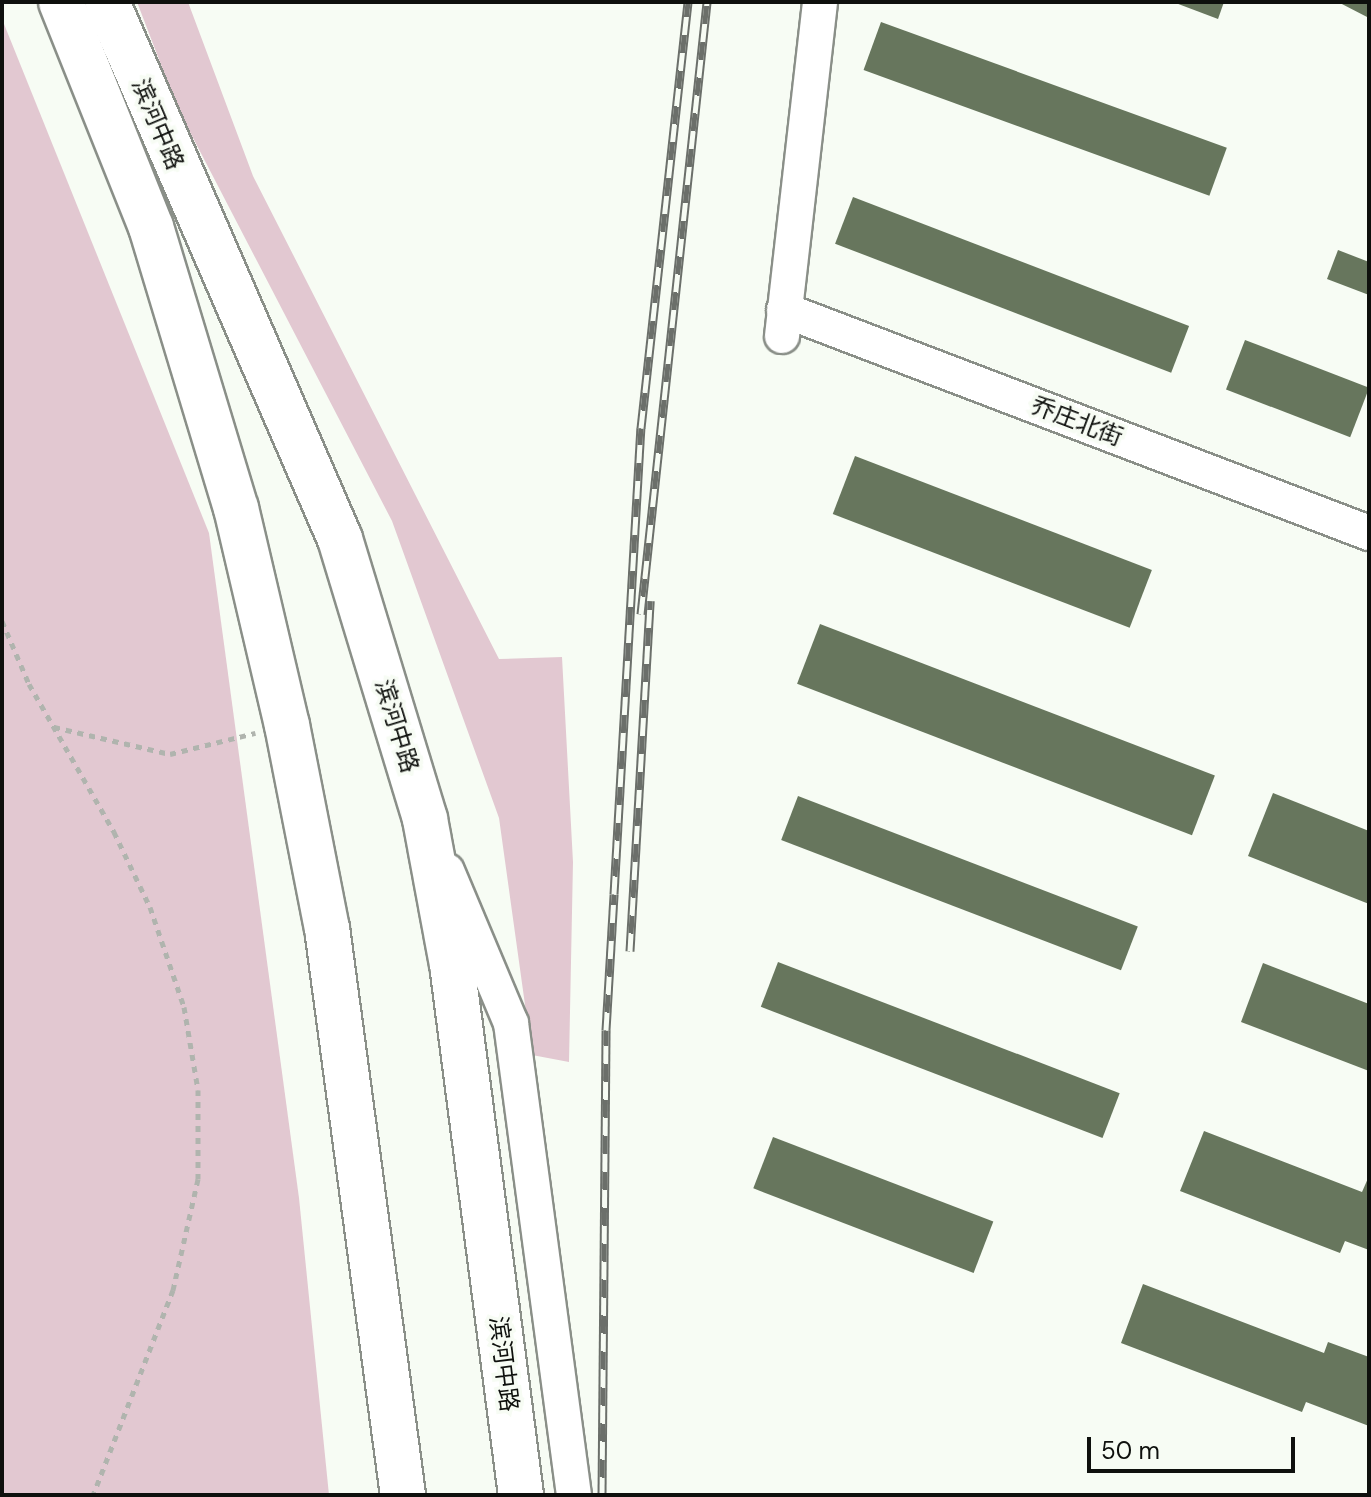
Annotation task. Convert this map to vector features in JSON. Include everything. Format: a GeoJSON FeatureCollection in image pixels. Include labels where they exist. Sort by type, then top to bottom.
{"type":"FeatureCollection","features":[{"type":"Feature","properties":{"kind":"main road","name":"滨河中路"},"geometry":{"type":"LineString","coordinates":[[61,2],[151,227],[236,508],[287,725],[327,928],[403,1495]]}},
{"type":"Feature","properties":{"kind":"main road","name":"滨河中路"},"geometry":{"type":"LineString","coordinates":[[107,2],[340,539],[425,819],[452,964],[521,1495]]}},
{"type":"Feature","properties":{"kind":"street","name":"乔庄北街"},"geometry":{"type":"LineString","coordinates":[[820,2],[783,323],[1369,533]]}},
{"type":"Feature","properties":{"kind":"street"},"geometry":{"type":"LineString","coordinates":[[425,819],[511,1023],[574,1495]]}},
{"type":"Feature","properties":{"kind":"path"},"geometry":{"type":"LineString","coordinates":[[2,621],[53,727],[150,907],[184,1007],[198,1090],[198,1179],[173,1290],[93,1495]]}},
{"type":"Feature","properties":{"kind":"path"},"geometry":{"type":"LineString","coordinates":[[53,727],[170,754],[287,725]]}},
{"type":"Feature","properties":{"kind":"shaded area"},"geometry":{"type":"Polygon","coordinates":[[[137,2],[188,2],[253,176],[499,659],[562,657],[573,862],[569,1062],[532,1055],[499,818],[392,521],[178,109],[137,2]]]}},
{"type":"Feature","properties":{"kind":"shaded area"},"geometry":{"type":"Polygon","coordinates":[[[2,19],[209,533],[299,1198],[329,1495],[2,1495],[2,19]]]}},
{"type":"Feature","properties":{"kind":"building"},"geometry":{"type":"Polygon","coordinates":[[[1173,2],[1224,2],[1218,19],[1173,2]]]}},
{"type":"Feature","properties":{"kind":"building"},"geometry":{"type":"Polygon","coordinates":[[[1338,2],[1369,2],[1369,18],[1338,2]]]}},
{"type":"Feature","properties":{"kind":"building"},"geometry":{"type":"Polygon","coordinates":[[[881,22],[1227,148],[1209,196],[864,70],[881,22]]]}},
{"type":"Feature","properties":{"kind":"building"},"geometry":{"type":"Polygon","coordinates":[[[853,197],[1189,326],[1171,373],[835,244],[853,197]]]}},
{"type":"Feature","properties":{"kind":"building"},"geometry":{"type":"Polygon","coordinates":[[[1338,250],[1369,262],[1369,295],[1327,279],[1338,250]]]}},
{"type":"Feature","properties":{"kind":"building"},"geometry":{"type":"Polygon","coordinates":[[[1245,340],[1369,388],[1350,437],[1226,389],[1245,340]]]}},
{"type":"Feature","properties":{"kind":"building"},"geometry":{"type":"Polygon","coordinates":[[[855,456],[1152,570],[1130,628],[833,514],[855,456]]]}},
{"type":"Feature","properties":{"kind":"building"},"geometry":{"type":"Polygon","coordinates":[[[820,624],[1215,776],[1192,835],[797,684],[820,624]]]}},
{"type":"Feature","properties":{"kind":"building"},"geometry":{"type":"Polygon","coordinates":[[[1273,793],[1369,831],[1369,904],[1248,856],[1273,793]]]}},
{"type":"Feature","properties":{"kind":"building"},"geometry":{"type":"Polygon","coordinates":[[[798,796],[1138,926],[1121,970],[781,840],[798,796]]]}},
{"type":"Feature","properties":{"kind":"building"},"geometry":{"type":"Polygon","coordinates":[[[778,962],[1120,1093],[1102,1138],[761,1007],[778,962]]]}},
{"type":"Feature","properties":{"kind":"building"},"geometry":{"type":"Polygon","coordinates":[[[1263,963],[1369,1004],[1369,1071],[1241,1022],[1263,963]]]}},
{"type":"Feature","properties":{"kind":"building"},"geometry":{"type":"Polygon","coordinates":[[[1204,1131],[1362,1192],[1369,1176],[1369,1250],[1345,1241],[1340,1253],[1180,1191],[1204,1131]]]}},
{"type":"Feature","properties":{"kind":"building"},"geometry":{"type":"Polygon","coordinates":[[[773,1137],[993,1222],[974,1273],[753,1188],[773,1137]]]}},
{"type":"Feature","properties":{"kind":"building"},"geometry":{"type":"Polygon","coordinates":[[[1143,1284],[1324,1353],[1328,1342],[1369,1357],[1369,1426],[1306,1402],[1302,1412],[1121,1343],[1143,1284]]]}},
{"type":"Feature","properties":{"kind":"railway"},"geometry":{"type":"LineString","coordinates":[[602,1495],[606,1030],[641,428],[688,2]]}},
{"type":"Feature","properties":{"kind":"railway"},"geometry":{"type":"LineString","coordinates":[[641,614],[707,2]]}},
{"type":"Feature","properties":{"kind":"railway"},"geometry":{"type":"LineString","coordinates":[[630,951],[650,601]]}}]}
